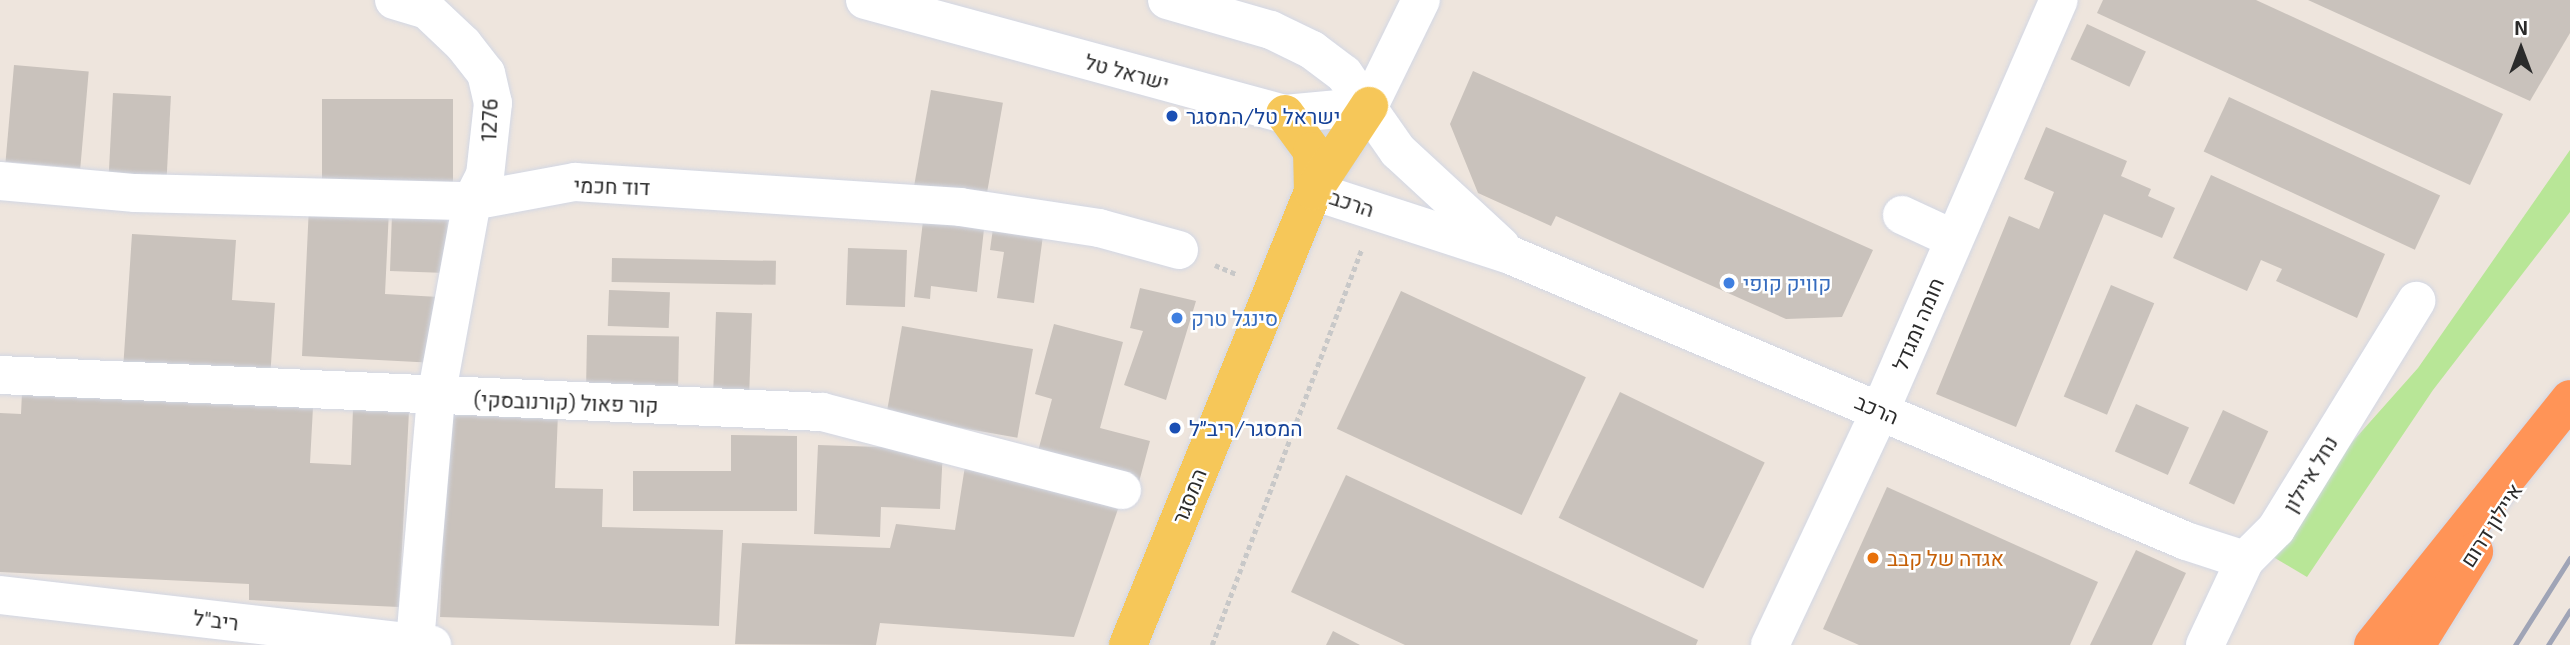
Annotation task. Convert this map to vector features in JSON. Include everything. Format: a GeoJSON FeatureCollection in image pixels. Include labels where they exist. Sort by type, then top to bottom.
{"type":"FeatureCollection","features":[{"type":"Feature","properties":{"kind":"highway"},"geometry":{"type":"LineString","coordinates":[[2373,645],[2570,399]]}},
{"type":"Feature","properties":{"kind":"highway","name":"איילון דרום"},"geometry":{"type":"LineString","coordinates":[[2416,645],[2570,407]]}},
{"type":"Feature","properties":{"kind":"main road","name":"המסגר"},"geometry":{"type":"LineString","coordinates":[[1128,645],[1313,191],[1369,106]]}},
{"type":"Feature","properties":{"kind":"main road","name":"המסגר"},"geometry":{"type":"LineString","coordinates":[[1285,114],[1312,151],[1313,191]]}},
{"type":"Feature","properties":{"kind":"street","name":"1276"},"geometry":{"type":"LineString","coordinates":[[394,0],[427,10],[486,73],[493,103],[485,175],[472,201],[436,397],[424,644]]}},
{"type":"Feature","properties":{"kind":"street","name":"ישראל טל"},"geometry":{"type":"LineString","coordinates":[[865,0],[1285,114],[1369,106]]}},
{"type":"Feature","properties":{"kind":"street"},"geometry":{"type":"LineString","coordinates":[[1167,0],[1271,30],[1312,50],[1344,74],[1369,106]]}},
{"type":"Feature","properties":{"kind":"street","name":"המסגר"},"geometry":{"type":"LineString","coordinates":[[1369,106],[1421,0]]}},
{"type":"Feature","properties":{"kind":"street","name":"חומה ומגדל"},"geometry":{"type":"LineString","coordinates":[[1770,645],[1880,411],[2051,3]]}},
{"type":"Feature","properties":{"kind":"street","name":"הרכב"},"geometry":{"type":"LineString","coordinates":[[1369,106],[1398,151],[1510,255]]}},
{"type":"Feature","properties":{"kind":"street","name":"דוד חכמי"},"geometry":{"type":"LineString","coordinates":[[0,181],[135,193],[472,201],[575,182],[960,208],[1099,228],[1179,250]]}},
{"type":"Feature","properties":{"kind":"street","name":"הרכב"},"geometry":{"type":"LineString","coordinates":[[1313,191],[1510,255],[2186,541],[2245,560]]}},
{"type":"Feature","properties":{"kind":"street"},"geometry":{"type":"LineString","coordinates":[[1902,215],[1954,239]]}},
{"type":"Feature","properties":{"kind":"street","name":"נחל איילון"},"geometry":{"type":"LineString","coordinates":[[2205,645],[2245,560],[2276,530],[2416,301]]}},
{"type":"Feature","properties":{"kind":"street","name":"קור פאול (קורנובסקי)"},"geometry":{"type":"LineString","coordinates":[[0,375],[436,397],[822,412],[1122,490]]}},
{"type":"Feature","properties":{"kind":"street","name":"ריב\"ל"},"geometry":{"type":"LineString","coordinates":[[0,595],[424,644]]}},
{"type":"Feature","properties":{"kind":"path"},"geometry":{"type":"LineString","coordinates":[[1212,645],[1376,211]]}},
{"type":"Feature","properties":{"kind":"green space"},"geometry":{"type":"Polygon","coordinates":[[[2570,150],[2570,212],[2433,390],[2307,577],[2258,548],[2418,368],[2570,150]]]}},
{"type":"Feature","properties":{"kind":"building"},"geometry":{"type":"Polygon","coordinates":[[[2103,0],[2256,0],[2503,114],[2470,185],[2097,13],[2103,0]]]}},
{"type":"Feature","properties":{"kind":"building"},"geometry":{"type":"Polygon","coordinates":[[[2308,0],[2570,0],[2570,33],[2530,101],[2308,0]]]}},
{"type":"Feature","properties":{"kind":"building"},"geometry":{"type":"Polygon","coordinates":[[[2087,24],[2146,51],[2129,87],[2071,59],[2087,24]]]}},
{"type":"Feature","properties":{"kind":"building"},"geometry":{"type":"Polygon","coordinates":[[[14,65],[89,72],[80,168],[6,162],[14,65]]]}},
{"type":"Feature","properties":{"kind":"building"},"geometry":{"type":"Polygon","coordinates":[[[1473,71],[1873,250],[1842,317],[1786,319],[1556,216],[1551,226],[1478,193],[1450,124],[1473,71]]]}},
{"type":"Feature","properties":{"kind":"building"},"geometry":{"type":"Polygon","coordinates":[[[931,90],[1003,103],[986,201],[914,188],[931,90]]]}},
{"type":"Feature","properties":{"kind":"building"},"geometry":{"type":"Polygon","coordinates":[[[113,93],[171,96],[167,176],[109,173],[113,93]]]}},
{"type":"Feature","properties":{"kind":"building"},"geometry":{"type":"Polygon","coordinates":[[[2229,97],[2440,195],[2415,250],[2204,151],[2229,97]]]}},
{"type":"Feature","properties":{"kind":"building"},"geometry":{"type":"Polygon","coordinates":[[[322,99],[453,99],[453,184],[322,184],[322,99]]]}},
{"type":"Feature","properties":{"kind":"building"},"geometry":{"type":"Polygon","coordinates":[[[2046,127],[2127,161],[2121,176],[2151,189],[2148,196],[2175,208],[2162,238],[2104,214],[2016,427],[1936,394],[2009,216],[2039,229],[2054,192],[2024,179],[2046,127]]]}},
{"type":"Feature","properties":{"kind":"building"},"geometry":{"type":"Polygon","coordinates":[[[2211,175],[2385,254],[2357,318],[2276,281],[2282,269],[2261,260],[2247,291],[2173,258],[2211,175]]]}},
{"type":"Feature","properties":{"kind":"building"},"geometry":{"type":"Polygon","coordinates":[[[309,206],[389,210],[385,294],[439,297],[436,363],[302,356],[309,206]]]}},
{"type":"Feature","properties":{"kind":"building"},"geometry":{"type":"Polygon","coordinates":[[[392,214],[448,216],[446,273],[390,271],[392,214]]]}},
{"type":"Feature","properties":{"kind":"building"},"geometry":{"type":"Polygon","coordinates":[[[985,220],[977,292],[931,286],[930,299],[914,297],[923,221],[985,220]]]}},
{"type":"Feature","properties":{"kind":"building"},"geometry":{"type":"Polygon","coordinates":[[[994,221],[1044,228],[1034,303],[997,298],[1004,252],[990,250],[994,221]]]}},
{"type":"Feature","properties":{"kind":"building"},"geometry":{"type":"Polygon","coordinates":[[[132,234],[236,240],[232,300],[275,303],[270,379],[123,370],[132,234]]]}},
{"type":"Feature","properties":{"kind":"building"},"geometry":{"type":"Polygon","coordinates":[[[848,248],[907,250],[905,307],[846,305],[848,248]]]}},
{"type":"Feature","properties":{"kind":"building"},"geometry":{"type":"Polygon","coordinates":[[[612,258],[776,261],[776,285],[612,282],[612,258]]]}},
{"type":"Feature","properties":{"kind":"building"},"geometry":{"type":"Polygon","coordinates":[[[2111,285],[2154,303],[2107,415],[2064,396],[2111,285]]]}},
{"type":"Feature","properties":{"kind":"building"},"geometry":{"type":"Polygon","coordinates":[[[1140,288],[1196,301],[1166,400],[1124,385],[1143,331],[1130,328],[1140,288]]]}},
{"type":"Feature","properties":{"kind":"building"},"geometry":{"type":"Polygon","coordinates":[[[609,290],[670,292],[669,328],[608,326],[609,290]]]}},
{"type":"Feature","properties":{"kind":"building"},"geometry":{"type":"Polygon","coordinates":[[[1401,291],[1586,377],[1522,515],[1337,429],[1401,291]]]}},
{"type":"Feature","properties":{"kind":"building"},"geometry":{"type":"Polygon","coordinates":[[[716,312],[752,313],[749,398],[713,397],[716,312]]]}},
{"type":"Feature","properties":{"kind":"building"},"geometry":{"type":"Polygon","coordinates":[[[1054,324],[1123,342],[1100,428],[1150,441],[1139,482],[1037,455],[1052,399],[1035,394],[1054,324]]]}},
{"type":"Feature","properties":{"kind":"building"},"geometry":{"type":"Polygon","coordinates":[[[902,326],[1033,349],[1017,438],[886,415],[902,326]]]}},
{"type":"Feature","properties":{"kind":"building"},"geometry":{"type":"Polygon","coordinates":[[[587,335],[679,337],[678,393],[586,391],[587,335]]]}},
{"type":"Feature","properties":{"kind":"building"},"geometry":{"type":"Polygon","coordinates":[[[22,392],[313,407],[310,463],[351,465],[353,408],[409,411],[399,607],[249,600],[249,584],[0,572],[0,413],[21,414],[22,392]]]}},
{"type":"Feature","properties":{"kind":"building"},"geometry":{"type":"Polygon","coordinates":[[[1620,392],[1765,463],[1703,588],[1559,518],[1620,392]]]}},
{"type":"Feature","properties":{"kind":"building"},"geometry":{"type":"Polygon","coordinates":[[[2136,404],[2189,428],[2168,475],[2115,452],[2136,404]]]}},
{"type":"Feature","properties":{"kind":"building"},"geometry":{"type":"Polygon","coordinates":[[[447,409],[558,413],[555,488],[603,489],[602,527],[723,530],[719,626],[440,617],[447,409]]]}},
{"type":"Feature","properties":{"kind":"building"},"geometry":{"type":"Polygon","coordinates":[[[2223,410],[2268,431],[2234,505],[2189,483],[2223,410]]]}},
{"type":"Feature","properties":{"kind":"building"},"geometry":{"type":"Polygon","coordinates":[[[731,435],[797,436],[797,511],[633,511],[633,471],[731,471],[731,435]]]}},
{"type":"Feature","properties":{"kind":"building"},"geometry":{"type":"Polygon","coordinates":[[[818,445],[943,449],[940,509],[881,507],[880,537],[814,534],[818,445]]]}},
{"type":"Feature","properties":{"kind":"building"},"geometry":{"type":"Polygon","coordinates":[[[965,466],[1118,509],[1074,637],[880,623],[876,645],[735,644],[742,543],[890,548],[896,524],[955,530],[965,466]]]}},
{"type":"Feature","properties":{"kind":"building"},"geometry":{"type":"Polygon","coordinates":[[[1346,475],[1698,640],[1696,645],[1405,645],[1291,592],[1346,475]]]}},
{"type":"Feature","properties":{"kind":"building"},"geometry":{"type":"Polygon","coordinates":[[[1887,487],[2098,582],[2070,645],[1859,645],[1823,629],[1887,487]]]}},
{"type":"Feature","properties":{"kind":"building"},"geometry":{"type":"Polygon","coordinates":[[[2136,550],[2186,573],[2152,645],[2090,645],[2136,550]]]}},
{"type":"Feature","properties":{"kind":"building"},"geometry":{"type":"Polygon","coordinates":[[[1333,631],[1360,645],[1326,645],[1333,631]]]}},
{"type":"Feature","properties":{"kind":"railway"},"geometry":{"type":"LineString","coordinates":[[2515,645],[2570,558]]}},
{"type":"Feature","properties":{"kind":"railway"},"geometry":{"type":"LineString","coordinates":[[2548,645],[2570,610]]}},
{"type":"Feature","properties":{"kind":"place","name":"ישראל טל/המסגר"},"geometry":{"type":"Point","coordinates":[1172,116]}},
{"type":"Feature","properties":{"kind":"place","name":"קוויק קופי"},"geometry":{"type":"Point","coordinates":[1729,283]}},
{"type":"Feature","properties":{"kind":"place","name":"סינגל טרק"},"geometry":{"type":"Point","coordinates":[1177,318]}},
{"type":"Feature","properties":{"kind":"place","name":"המסגר/ריב״ל"},"geometry":{"type":"Point","coordinates":[1175,428]}},
{"type":"Feature","properties":{"kind":"place","name":"אגדה של קבב"},"geometry":{"type":"Point","coordinates":[1873,558]}}]}
